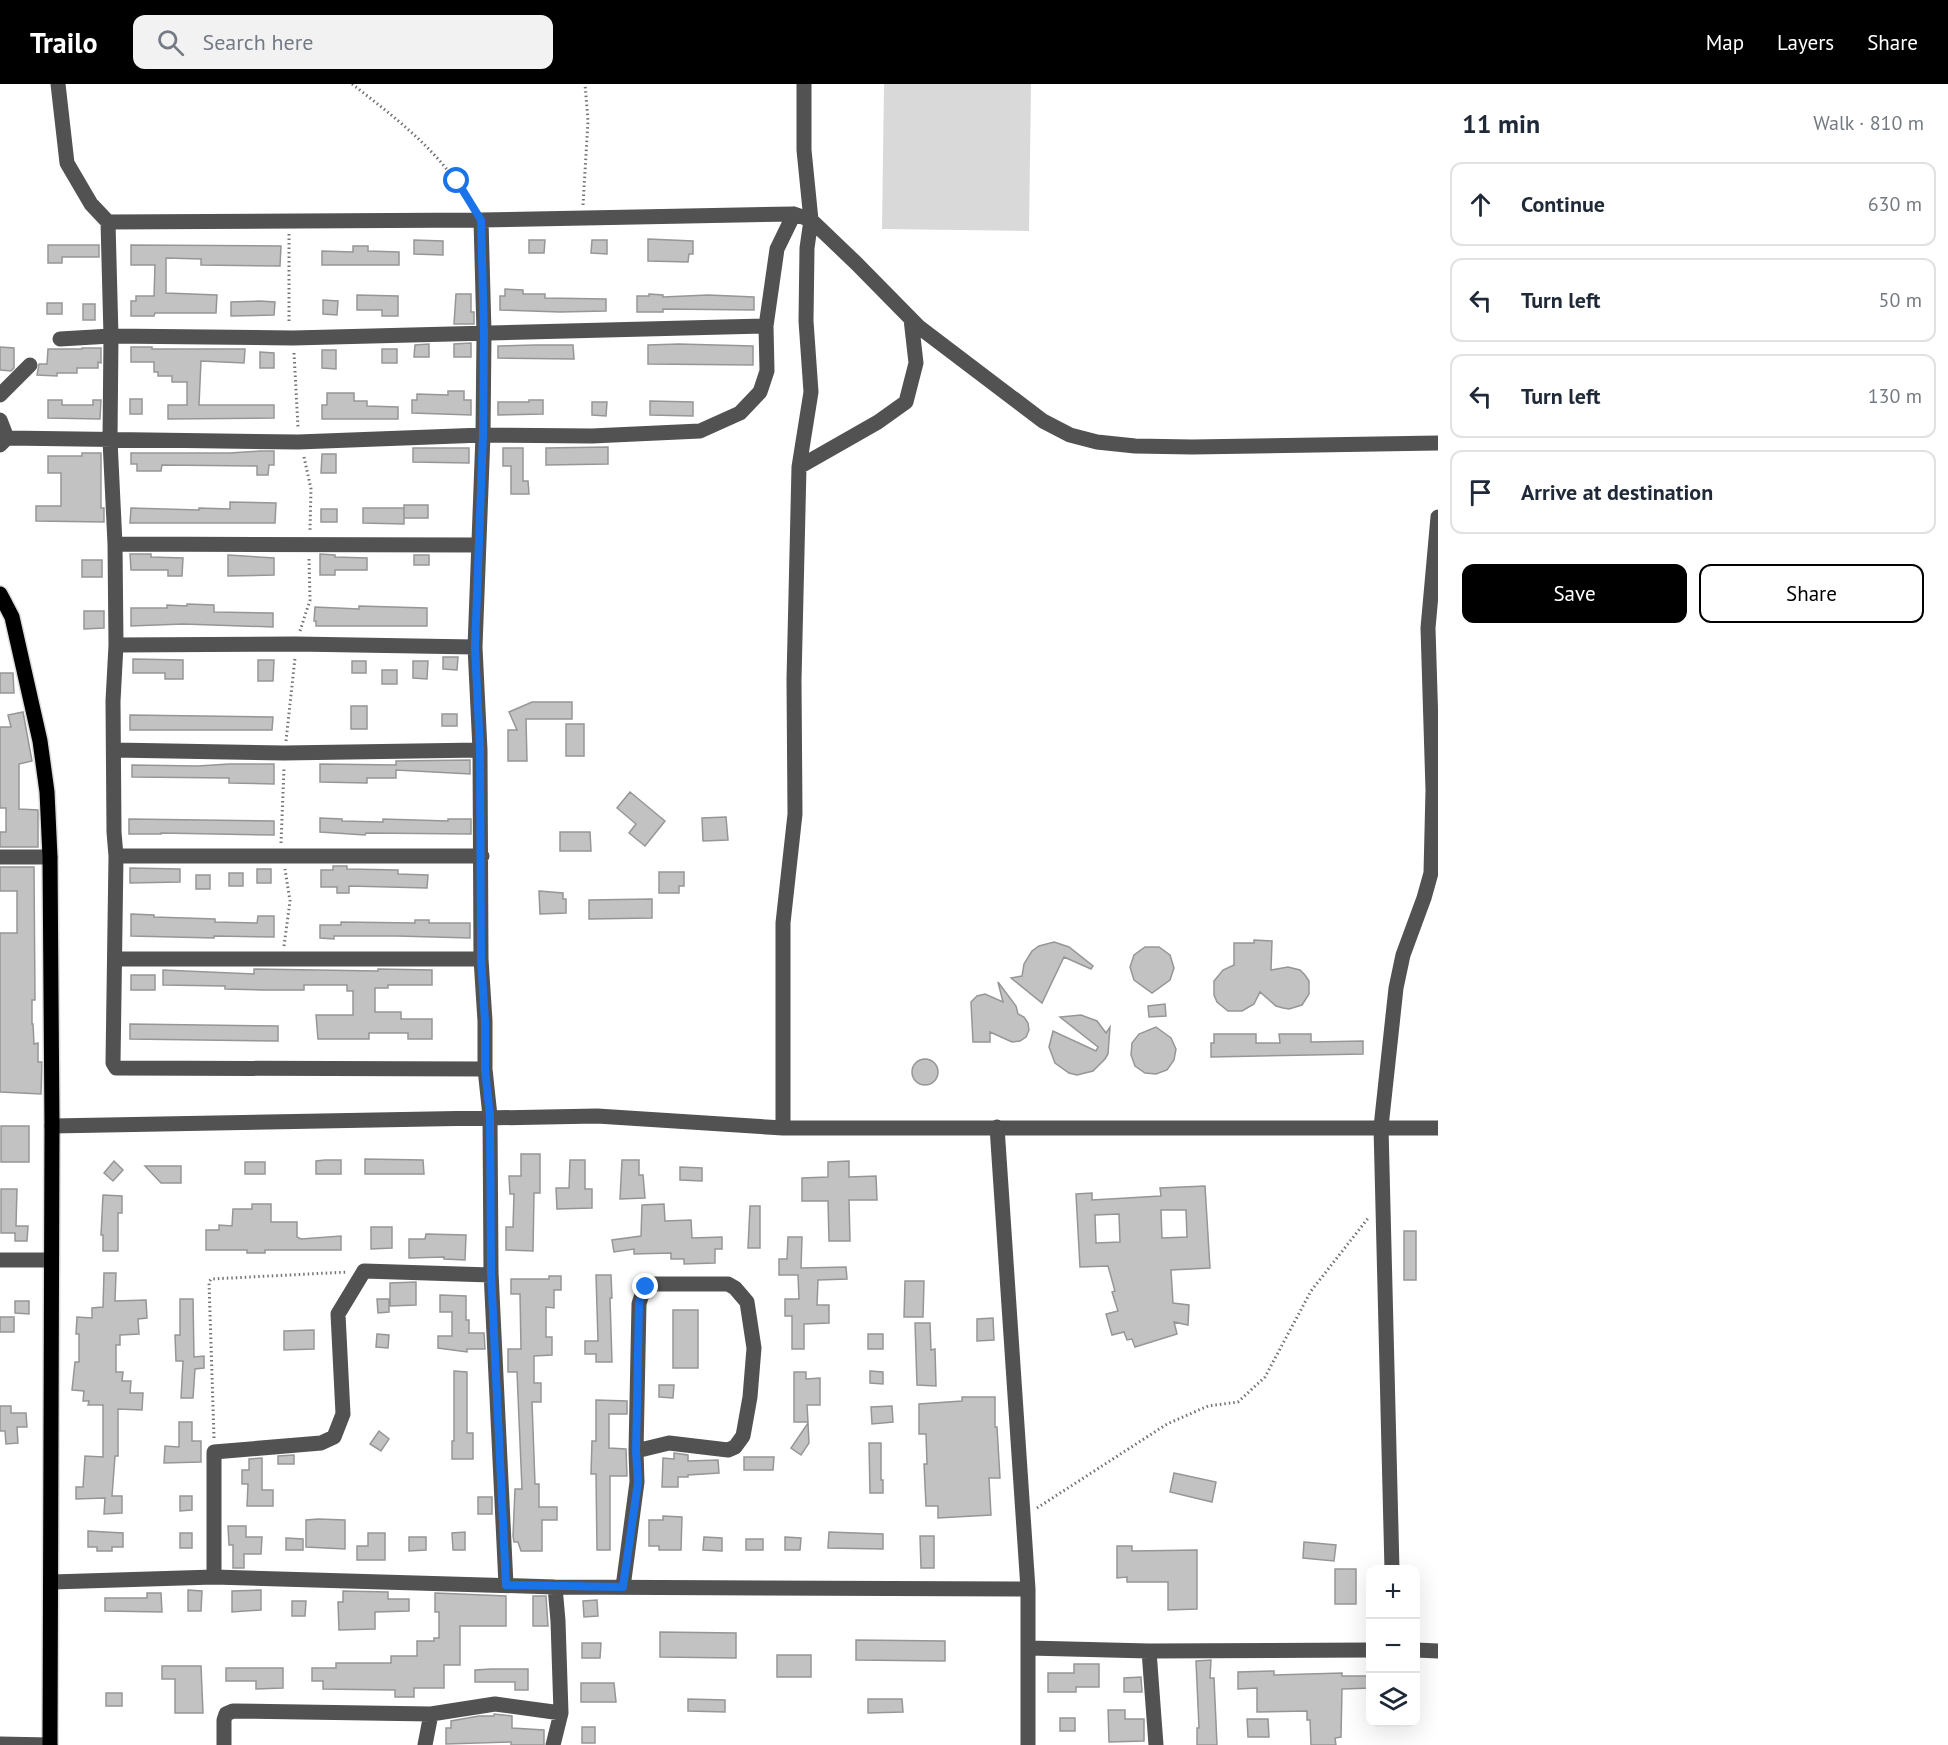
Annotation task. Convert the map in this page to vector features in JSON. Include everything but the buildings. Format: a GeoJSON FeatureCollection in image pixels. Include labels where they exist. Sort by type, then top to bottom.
{"type":"FeatureCollection","features":[{"type":"Feature","properties":{"kind":"main road"},"geometry":{"type":"LineString","coordinates":[[0,594],[12,617],[40,741],[47,792],[50,857],[52,1126],[50,1745]]}},
{"type":"Feature","properties":{"kind":"street"},"geometry":{"type":"LineString","coordinates":[[58,84],[68,162],[91,204],[108,222],[111,336],[110,440],[115,544],[116,645],[113,701],[116,856],[113,1063],[116,1068],[485,1070]]}},
{"type":"Feature","properties":{"kind":"street"},"geometry":{"type":"LineString","coordinates":[[783,1128],[783,923],[795,814],[799,467],[810,392],[806,321],[807,248],[812,220],[804,150],[804,84]]}},
{"type":"Feature","properties":{"kind":"street"},"geometry":{"type":"LineString","coordinates":[[108,222],[584,219],[794,214],[812,220],[911,319],[965,364],[1043,421],[1070,435],[1097,442],[1136,446],[1438,443]]}},
{"type":"Feature","properties":{"kind":"street"},"geometry":{"type":"LineString","coordinates":[[0,420],[3,441],[298,441],[483,435],[592,436],[700,431],[740,413],[760,392],[768,371],[766,326],[777,249],[794,214]]}},
{"type":"Feature","properties":{"kind":"street"},"geometry":{"type":"LineString","coordinates":[[481,220],[484,333],[483,435],[475,647],[480,750],[481,959],[485,1070],[490,1116],[491,1275],[506,1585]]}},
{"type":"Feature","properties":{"kind":"street"},"geometry":{"type":"LineString","coordinates":[[799,467],[878,422],[906,402],[916,363],[911,319]]}},
{"type":"Feature","properties":{"kind":"street"},"geometry":{"type":"LineString","coordinates":[[60,339],[111,336],[293,338],[766,326]]}},
{"type":"Feature","properties":{"kind":"street"},"geometry":{"type":"LineString","coordinates":[[0,395],[30,365]]}},
{"type":"Feature","properties":{"kind":"street"},"geometry":{"type":"LineString","coordinates":[[1392,1565],[1382,1127],[1396,988],[1403,955],[1431,873],[1433,682],[1428,628],[1438,517]]}},
{"type":"Feature","properties":{"kind":"street"},"geometry":{"type":"LineString","coordinates":[[115,544],[478,545]]}},
{"type":"Feature","properties":{"kind":"street"},"geometry":{"type":"LineString","coordinates":[[116,645],[296,644],[475,647]]}},
{"type":"Feature","properties":{"kind":"street"},"geometry":{"type":"LineString","coordinates":[[114,750],[284,753],[480,750]]}},
{"type":"Feature","properties":{"kind":"street"},"geometry":{"type":"LineString","coordinates":[[116,856],[482,856]]}},
{"type":"Feature","properties":{"kind":"street"},"geometry":{"type":"LineString","coordinates":[[0,857],[50,857]]}},
{"type":"Feature","properties":{"kind":"street"},"geometry":{"type":"LineString","coordinates":[[115,959],[481,959]]}},
{"type":"Feature","properties":{"kind":"street"},"geometry":{"type":"LineString","coordinates":[[52,1126],[490,1116],[597,1116],[783,1128],[1438,1128]]}},
{"type":"Feature","properties":{"kind":"street"},"geometry":{"type":"LineString","coordinates":[[997,1127],[1028,1589],[1028,1745]]}},
{"type":"Feature","properties":{"kind":"street"},"geometry":{"type":"LineString","coordinates":[[0,1260],[51,1260]]}},
{"type":"Feature","properties":{"kind":"street"},"geometry":{"type":"LineString","coordinates":[[214,1577],[214,1452],[321,1443],[334,1437],[343,1414],[338,1314],[364,1271],[491,1275]]}},
{"type":"Feature","properties":{"kind":"street"},"geometry":{"type":"LineString","coordinates":[[623,1587],[638,1482],[636,1451],[639,1304],[642,1293],[652,1284],[728,1284],[735,1287],[747,1302],[754,1348],[750,1397],[743,1436],[728,1450],[669,1443],[636,1451]]}},
{"type":"Feature","properties":{"kind":"street"},"geometry":{"type":"LineString","coordinates":[[52,1582],[214,1577],[555,1587],[1028,1589]]}},
{"type":"Feature","properties":{"kind":"street"},"geometry":{"type":"LineString","coordinates":[[553,1745],[561,1713],[555,1587]]}},
{"type":"Feature","properties":{"kind":"street"},"geometry":{"type":"LineString","coordinates":[[1029,1648],[1149,1651],[1366,1650]]}},
{"type":"Feature","properties":{"kind":"street"},"geometry":{"type":"LineString","coordinates":[[1420,1650],[1438,1651]]}},
{"type":"Feature","properties":{"kind":"street"},"geometry":{"type":"LineString","coordinates":[[1149,1651],[1156,1745]]}},
{"type":"Feature","properties":{"kind":"street"},"geometry":{"type":"LineString","coordinates":[[224,1745],[224,1720],[226,1714],[232,1711],[431,1714],[495,1704],[561,1713]]}},
{"type":"Feature","properties":{"kind":"street"},"geometry":{"type":"LineString","coordinates":[[425,1745],[431,1714]]}},
{"type":"Feature","properties":{"kind":"street"},"geometry":{"type":"LineString","coordinates":[[0,1743],[50,1745]]}},
{"type":"Feature","properties":{"kind":"path"},"geometry":{"type":"LineString","coordinates":[[352,84],[382,107],[439,158],[457,181],[481,220]]}},
{"type":"Feature","properties":{"kind":"path"},"geometry":{"type":"LineString","coordinates":[[584,219],[582,200],[588,121],[585,84]]}},
{"type":"Feature","properties":{"kind":"path"},"geometry":{"type":"LineString","coordinates":[[283,960],[290,901],[281,855],[284,753],[296,644],[310,600],[311,489],[306,463],[298,441],[297,386],[293,338],[288,319],[289,220]]}},
{"type":"Feature","properties":{"kind":"path"},"geometry":{"type":"LineString","coordinates":[[1023,1517],[1167,1424],[1208,1406],[1238,1402],[1265,1377],[1311,1292],[1383,1199]]}},
{"type":"Feature","properties":{"kind":"path"},"geometry":{"type":"LineString","coordinates":[[214,1452],[209,1282],[211,1279],[364,1271]]}},
{"type":"Feature","properties":{"kind":"shaded area"},"geometry":{"type":"Polygon","coordinates":[[[884,84],[1031,84],[1029,231],[882,229],[884,84]]]}},
{"type":"Feature","properties":{"kind":"route"},"geometry":{"type":"LineString","coordinates":[[457,181],[481,220],[484,333],[483,435],[475,647],[480,750],[481,959],[485,1070],[490,1116],[491,1272],[506,1585],[623,1587],[638,1482],[636,1451],[639,1304],[646,1287]]}}]}
